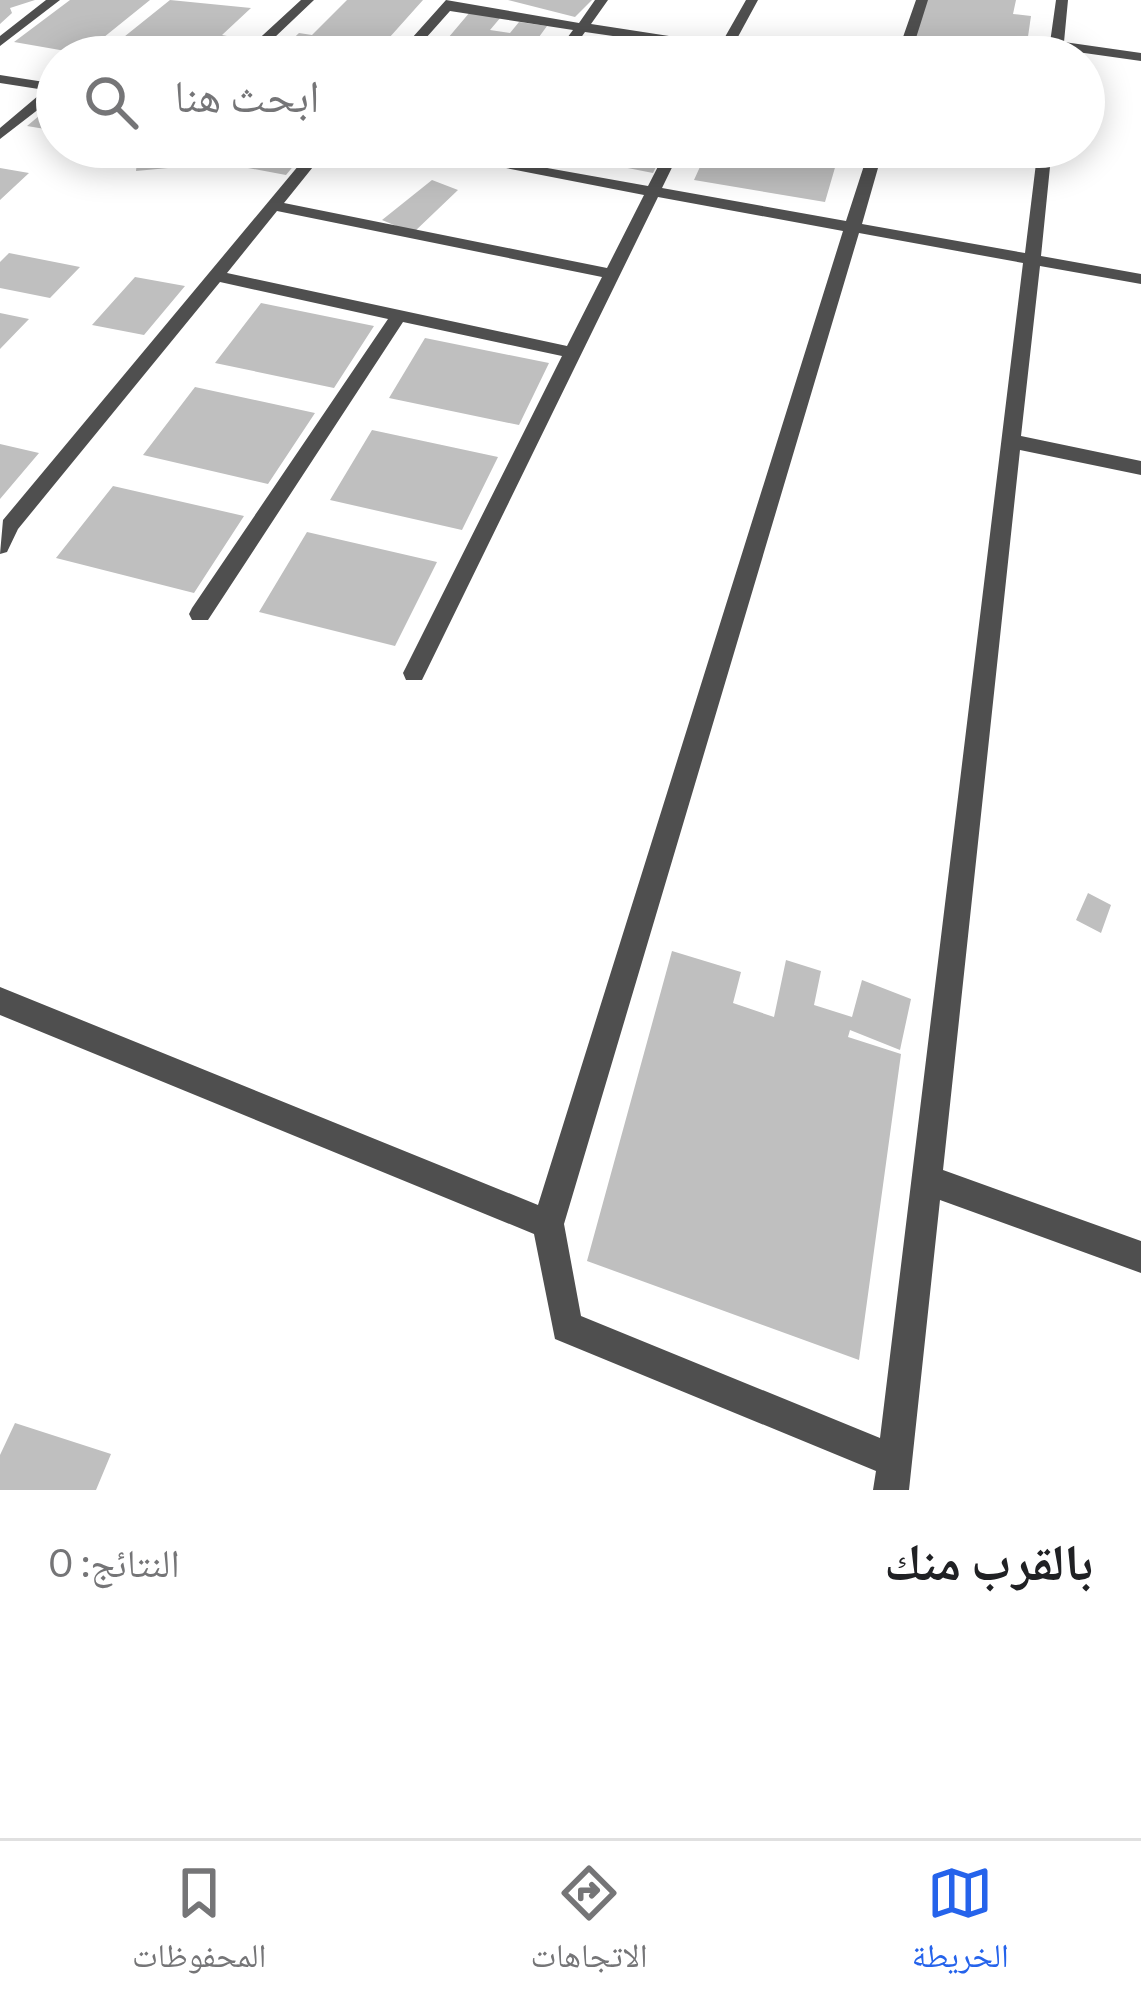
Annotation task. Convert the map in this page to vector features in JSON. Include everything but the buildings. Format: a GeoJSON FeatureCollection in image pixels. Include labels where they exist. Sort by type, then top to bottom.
{"type":"FeatureCollection","features":[{"type":"Feature","properties":{"kind":"street"},"geometry":{"type":"LineString","coordinates":[[0,42],[54,0]]}},
{"type":"Feature","properties":{"kind":"street"},"geometry":{"type":"LineString","coordinates":[[269,36],[308,0]]}},
{"type":"Feature","properties":{"kind":"street"},"geometry":{"type":"LineString","coordinates":[[574,36],[602,0]]}},
{"type":"Feature","properties":{"kind":"street"},"geometry":{"type":"LineString","coordinates":[[732,36],[752,0]]}},
{"type":"Feature","properties":{"kind":"street"},"geometry":{"type":"LineString","coordinates":[[910,36],[922,0]]}},
{"type":"Feature","properties":{"kind":"street"},"geometry":{"type":"LineString","coordinates":[[1058,36],[1062,0]]}},
{"type":"Feature","properties":{"kind":"street"},"geometry":{"type":"LineString","coordinates":[[421,36],[450,3],[629,36]]}},
{"type":"Feature","properties":{"kind":"street"},"geometry":{"type":"LineString","coordinates":[[1105,54],[1141,57]]}},
{"type":"Feature","properties":{"kind":"street"},"geometry":{"type":"LineString","coordinates":[[0,79],[36,85]]}},
{"type":"Feature","properties":{"kind":"street"},"geometry":{"type":"LineString","coordinates":[[0,135],[36,105]]}},
{"type":"Feature","properties":{"kind":"street"},"geometry":{"type":"LineString","coordinates":[[0,546],[10,525],[305,168]]}},
{"type":"Feature","properties":{"kind":"street"},"geometry":{"type":"LineString","coordinates":[[557,168],[653,190],[1141,279]]}},
{"type":"Feature","properties":{"kind":"street"},"geometry":{"type":"LineString","coordinates":[[414,673],[664,168]]}},
{"type":"Feature","properties":{"kind":"street"},"geometry":{"type":"LineString","coordinates":[[871,168],[548,1224],[567,1327],[893,1476],[1043,168]]}},
{"type":"Feature","properties":{"kind":"street"},"geometry":{"type":"LineString","coordinates":[[274,206],[612,274]]}},
{"type":"Feature","properties":{"kind":"street"},"geometry":{"type":"LineString","coordinates":[[216,276],[573,353]]}},
{"type":"Feature","properties":{"kind":"street"},"geometry":{"type":"LineString","coordinates":[[200,614],[399,316]]}},
{"type":"Feature","properties":{"kind":"street"},"geometry":{"type":"LineString","coordinates":[[1011,441],[1141,467]]}},
{"type":"Feature","properties":{"kind":"street"},"geometry":{"type":"LineString","coordinates":[[0,1001],[548,1224]]}},
{"type":"Feature","properties":{"kind":"street"},"geometry":{"type":"LineString","coordinates":[[927,1180],[1141,1257]]}}]}
